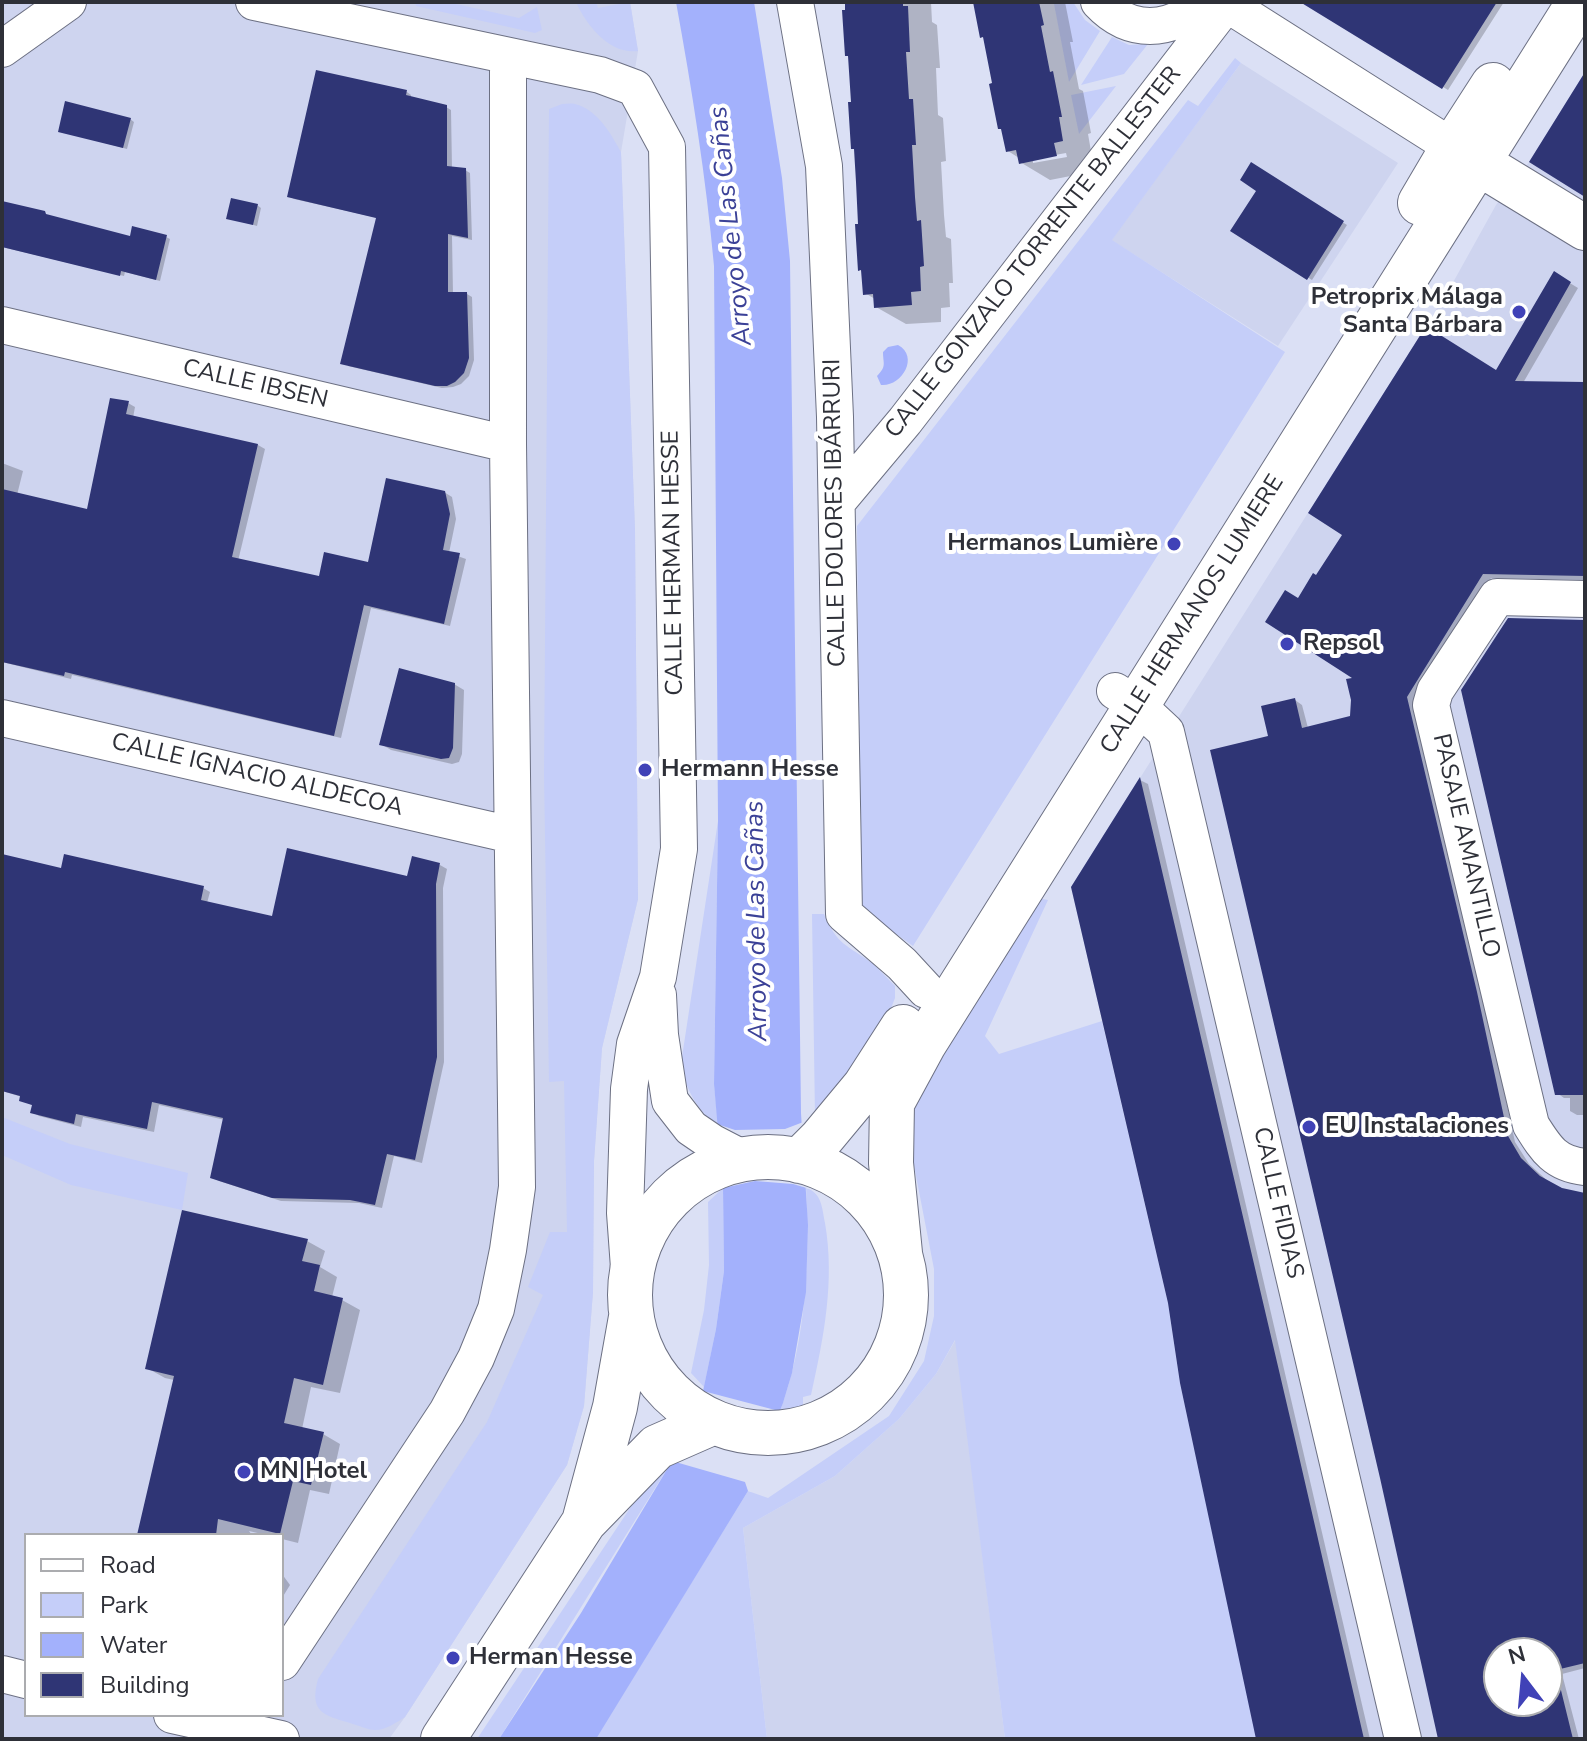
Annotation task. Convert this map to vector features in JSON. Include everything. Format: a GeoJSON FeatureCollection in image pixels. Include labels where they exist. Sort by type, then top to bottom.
{"type":"FeatureCollection","features":[{"type":"Feature","properties":{"kind":"main road","name":"CALLE HERMANOS LUMIERE"},"geometry":{"type":"LineString","coordinates":[[900,1253],[891,1163],[892,1103],[1126,698],[1465,154],[1547,2]]}},
{"type":"Feature","properties":{"kind":"main road","name":"CALLE HERMANOS LUMIERE"},"geometry":{"type":"LineString","coordinates":[[1465,154],[1579,2]]}},
{"type":"Feature","properties":{"kind":"main road"},"geometry":{"type":"LineString","coordinates":[[1465,154],[1585,228]]}},
{"type":"Feature","properties":{"kind":"main road","name":"CALLE HERMANOS LUMIERE"},"geometry":{"type":"LineString","coordinates":[[809,1157],[865,1086],[926,990],[1126,698]]}},
{"type":"Feature","properties":{"kind":"main road"},"geometry":{"type":"LineString","coordinates":[[723,1156],[809,1157],[861,1191],[882,1216],[900,1253],[906,1281],[905,1316],[887,1362],[876,1381],[844,1412],[819,1425],[782,1434],[697,1423],[657,1378],[640,1349],[631,1305],[635,1257],[649,1222],[675,1191],[723,1156]]}},
{"type":"Feature","properties":{"kind":"main road","name":"CALLE HERMAN HESSE"},"geometry":{"type":"LineString","coordinates":[[584,1522],[615,1407],[631,1305]]}},
{"type":"Feature","properties":{"kind":"main road","name":"CALLE HERMAN HESSE"},"geometry":{"type":"LineString","coordinates":[[440,1732],[584,1522],[657,1447],[697,1423]]}},
{"type":"Feature","properties":{"kind":"street"},"geometry":{"type":"LineString","coordinates":[[2,49],[68,2]]}},
{"type":"Feature","properties":{"kind":"street"},"geometry":{"type":"LineString","coordinates":[[254,2],[508,57],[508,444],[517,1187],[496,1309],[476,1358],[447,1412],[284,1659]]}},
{"type":"Feature","properties":{"kind":"street","name":"CALLE DOLORES IBÁRRURI"},"geometry":{"type":"LineString","coordinates":[[795,2],[824,166],[838,501],[844,914],[902,964],[926,990]]}},
{"type":"Feature","properties":{"kind":"street"},"geometry":{"type":"LineString","coordinates":[[1099,2],[1117,18],[1135,25],[1155,26],[1175,22],[1219,2],[1465,154]]}},
{"type":"Feature","properties":{"kind":"street","name":"CALLE GONZALO TORRENTE BALLESTER"},"geometry":{"type":"LineString","coordinates":[[838,501],[905,421],[1219,2]]}},
{"type":"Feature","properties":{"kind":"street","name":"CALLE HERMAN HESSE"},"geometry":{"type":"LineString","coordinates":[[508,57],[600,75],[635,88],[667,147],[679,849],[658,977],[635,1044],[629,1089],[625,1213],[631,1305]]}},
{"type":"Feature","properties":{"kind":"street","name":"CALLE IBSEN"},"geometry":{"type":"LineString","coordinates":[[2,325],[508,444]]}},
{"type":"Feature","properties":{"kind":"street","name":"PASAJE AMANTILLO"},"geometry":{"type":"LineString","coordinates":[[1585,599],[1497,597],[1435,691],[1431,705],[1531,1125],[1548,1151],[1569,1166],[1585,1167]]}},
{"type":"Feature","properties":{"kind":"street","name":"CALLE FIDIAS"},"geometry":{"type":"LineString","coordinates":[[1126,698],[1166,732],[1403,1739]]}},
{"type":"Feature","properties":{"kind":"street","name":"CALLE IGNACIO ALDECOA"},"geometry":{"type":"LineString","coordinates":[[2,718],[512,835]]}},
{"type":"Feature","properties":{"kind":"street","name":"CALLE HERMAN HESSE"},"geometry":{"type":"LineString","coordinates":[[658,977],[660,1035],[670,1101],[691,1128],[723,1156]]}},
{"type":"Feature","properties":{"kind":"street"},"geometry":{"type":"LineString","coordinates":[[2,1674],[24,1680]]}},
{"type":"Feature","properties":{"kind":"street"},"geometry":{"type":"LineString","coordinates":[[192,1717],[242,1722],[281,1739]]}},
{"type":"Feature","properties":{"kind":"shaded area"},"geometry":{"type":"Polygon","coordinates":[[[2,2],[630,2],[638,51],[621,152],[635,530],[638,899],[602,1048],[594,1161],[593,1292],[584,1406],[567,1465],[389,1739],[2,1739],[2,2]]]}},
{"type":"Feature","properties":{"kind":"shaded area"},"geometry":{"type":"Polygon","coordinates":[[[1241,63],[1398,163],[1278,346],[1111,240],[1241,63]]]}},
{"type":"Feature","properties":{"kind":"shaded area"},"geometry":{"type":"Polygon","coordinates":[[[1585,72],[1585,1739],[1257,1739],[1180,1383],[1168,1303],[1071,887],[1413,347],[1496,205],[1529,162],[1585,72]]]}},
{"type":"Feature","properties":{"kind":"shaded area"},"geometry":{"type":"Polygon","coordinates":[[[956,1339],[1005,1739],[767,1739],[743,1528],[835,1476],[899,1419],[936,1374],[956,1339]]]}},
{"type":"Feature","properties":{"kind":"green space"},"geometry":{"type":"Polygon","coordinates":[[[415,2],[447,2],[519,18],[537,7],[542,30],[535,33],[416,6],[415,2]]]}},
{"type":"Feature","properties":{"kind":"green space"},"geometry":{"type":"Polygon","coordinates":[[[576,2],[596,2],[598,8],[630,2],[638,51],[618,48],[600,37],[576,2]]]}},
{"type":"Feature","properties":{"kind":"green space"},"geometry":{"type":"Polygon","coordinates":[[[1073,2],[1085,20],[1100,31],[1069,82],[1054,4],[1073,2]]]}},
{"type":"Feature","properties":{"kind":"green space"},"geometry":{"type":"Polygon","coordinates":[[[1112,37],[1129,45],[1148,44],[1124,74],[1081,85],[1112,37]]]}},
{"type":"Feature","properties":{"kind":"green space"},"geometry":{"type":"Polygon","coordinates":[[[1235,58],[1241,63],[1112,240],[1285,352],[913,946],[861,909],[857,526],[1188,100],[1198,106],[1235,58]]]}},
{"type":"Feature","properties":{"kind":"green space"},"geometry":{"type":"Polygon","coordinates":[[[1116,86],[1079,134],[1071,95],[1116,86]]]}},
{"type":"Feature","properties":{"kind":"green space"},"geometry":{"type":"Polygon","coordinates":[[[562,104],[575,104],[590,112],[603,124],[621,152],[635,530],[638,899],[602,1048],[594,1161],[593,1292],[584,1406],[567,1465],[405,1717],[387,1727],[372,1730],[320,1710],[315,1699],[318,1679],[487,1422],[543,1295],[528,1287],[550,1232],[567,1232],[564,1081],[549,1082],[544,774],[549,109],[562,104]]]}},
{"type":"Feature","properties":{"kind":"green space"},"geometry":{"type":"Polygon","coordinates":[[[718,821],[714,1084],[718,1123],[703,1112],[691,1095],[684,1077],[682,1057],[718,821]]]}},
{"type":"Feature","properties":{"kind":"green space"},"geometry":{"type":"Polygon","coordinates":[[[1037,898],[1048,900],[985,1036],[999,1054],[1102,1021],[1168,1303],[1180,1383],[1257,1739],[1005,1739],[955,1340],[936,1374],[899,1419],[835,1476],[743,1528],[767,1739],[595,1739],[748,1491],[768,1498],[889,1416],[924,1361],[934,1316],[934,1269],[911,1150],[914,1103],[1037,898]]]}},
{"type":"Feature","properties":{"kind":"green space"},"geometry":{"type":"Polygon","coordinates":[[[812,914],[824,914],[838,938],[872,963],[895,986],[895,998],[885,1024],[815,1117],[812,914]]]}},
{"type":"Feature","properties":{"kind":"green space"},"geometry":{"type":"Polygon","coordinates":[[[2,1117],[70,1144],[188,1173],[182,1210],[71,1185],[2,1155],[2,1117]]]}},
{"type":"Feature","properties":{"kind":"green space"},"geometry":{"type":"Polygon","coordinates":[[[723,1188],[724,1271],[704,1387],[691,1373],[704,1310],[709,1265],[708,1202],[723,1188]]]}},
{"type":"Feature","properties":{"kind":"green space"},"geometry":{"type":"Polygon","coordinates":[[[806,1188],[818,1197],[825,1223],[829,1266],[827,1309],[811,1395],[803,1397],[803,1406],[780,1411],[801,1329],[807,1244],[806,1188]]]}},
{"type":"Feature","properties":{"kind":"green space"},"geometry":{"type":"Polygon","coordinates":[[[667,1459],[672,1461],[499,1739],[477,1739],[630,1508],[667,1459]]]}},
{"type":"Feature","properties":{"kind":"water","name":"Arroyo de Las Cañas"},"geometry":{"type":"Polygon","coordinates":[[[676,2],[754,2],[782,178],[790,261],[801,1113],[808,1225],[806,1292],[792,1373],[748,1491],[596,1739],[499,1739],[581,1613],[672,1461],[703,1391],[724,1271],[723,1188],[714,1084],[718,821],[714,266],[698,134],[676,2]]]}},
{"type":"Feature","properties":{"kind":"water"},"geometry":{"type":"Polygon","coordinates":[[[898,345],[904,350],[908,363],[895,381],[881,385],[877,376],[883,367],[883,352],[888,347],[898,345]]]}},
{"type":"Feature","properties":{"kind":"pier"},"geometry":{"type":"Polygon","coordinates":[[[806,1121],[810,1189],[793,1184],[755,1181],[723,1188],[719,1192],[714,1123],[735,1130],[785,1129],[806,1121]]]}},
{"type":"Feature","properties":{"kind":"pier"},"geometry":{"type":"Polygon","coordinates":[[[703,1391],[784,1410],[752,1492],[748,1491],[745,1482],[672,1461],[703,1391]]]}},
{"type":"Feature","properties":{"kind":"building"},"geometry":{"type":"Polygon","coordinates":[[[845,2],[903,2],[903,6],[908,6],[910,52],[906,52],[916,145],[912,145],[917,221],[921,220],[924,266],[920,267],[921,291],[911,292],[912,305],[874,308],[873,294],[863,295],[855,224],[858,224],[854,149],[851,149],[848,102],[851,102],[842,10],[845,10],[845,2]]]}},
{"type":"Feature","properties":{"kind":"building"},"geometry":{"type":"Polygon","coordinates":[[[973,2],[1039,2],[1050,72],[1053,71],[1062,117],[1059,117],[1063,141],[1054,143],[1057,156],[1019,164],[1016,150],[1006,152],[1001,129],[998,129],[983,37],[980,38],[973,2]]]}},
{"type":"Feature","properties":{"kind":"building"},"geometry":{"type":"Polygon","coordinates":[[[1300,2],[1497,2],[1442,89],[1300,2]]]}},
{"type":"Feature","properties":{"kind":"building"},"geometry":{"type":"Polygon","coordinates":[[[316,70],[407,90],[406,95],[447,105],[447,166],[466,168],[468,238],[448,234],[448,292],[467,292],[469,358],[464,373],[447,386],[435,386],[340,364],[376,218],[287,197],[316,70]]]}},
{"type":"Feature","properties":{"kind":"building"},"geometry":{"type":"Polygon","coordinates":[[[1585,72],[1585,197],[1529,162],[1585,72]]]}},
{"type":"Feature","properties":{"kind":"building"},"geometry":{"type":"Polygon","coordinates":[[[65,101],[131,118],[123,148],[58,132],[65,101]]]}},
{"type":"Feature","properties":{"kind":"building"},"geometry":{"type":"Polygon","coordinates":[[[1251,162],[1344,221],[1307,280],[1230,231],[1256,191],[1240,180],[1251,162]]]}},
{"type":"Feature","properties":{"kind":"building"},"geometry":{"type":"Polygon","coordinates":[[[231,198],[258,204],[253,225],[226,219],[231,198]]]}},
{"type":"Feature","properties":{"kind":"building"},"geometry":{"type":"Polygon","coordinates":[[[2,201],[130,236],[132,226],[167,235],[156,280],[121,271],[120,276],[2,247],[2,201]]]}},
{"type":"Feature","properties":{"kind":"building"},"geometry":{"type":"Polygon","coordinates":[[[1554,271],[1571,282],[1515,381],[1585,382],[1585,576],[1483,574],[1407,697],[1508,1136],[1521,1158],[1540,1176],[1562,1188],[1585,1193],[1585,1663],[1563,1668],[1563,1637],[1483,1637],[1483,1717],[1563,1717],[1563,1698],[1573,1739],[1438,1739],[1210,750],[1268,736],[1261,706],[1295,698],[1302,728],[1350,716],[1351,700],[1346,679],[1352,678],[1265,622],[1285,590],[1298,598],[1342,535],[1308,513],[1426,326],[1496,370],[1554,271]]]}},
{"type":"Feature","properties":{"kind":"building"},"geometry":{"type":"Polygon","coordinates":[[[110,398],[129,401],[126,414],[258,444],[232,557],[319,576],[324,552],[368,562],[386,478],[445,491],[450,514],[443,550],[460,553],[444,624],[364,605],[334,736],[65,672],[64,676],[2,662],[2,489],[87,509],[110,398]]]}},
{"type":"Feature","properties":{"kind":"building"},"geometry":{"type":"Polygon","coordinates":[[[1508,618],[1585,620],[1585,1095],[1555,1095],[1461,690],[1508,618]]]}},
{"type":"Feature","properties":{"kind":"building"},"geometry":{"type":"Polygon","coordinates":[[[399,668],[455,683],[453,748],[449,758],[441,759],[379,745],[399,668]]]}},
{"type":"Feature","properties":{"kind":"building"},"geometry":{"type":"Polygon","coordinates":[[[1140,777],[1364,1739],[1256,1739],[1180,1383],[1168,1303],[1071,887],[1140,777]]]}},
{"type":"Feature","properties":{"kind":"building"},"geometry":{"type":"Polygon","coordinates":[[[287,848],[407,876],[412,856],[440,863],[436,884],[437,1057],[415,1160],[387,1154],[375,1205],[350,1200],[272,1198],[210,1178],[223,1118],[152,1102],[147,1129],[76,1114],[74,1124],[30,1113],[32,1105],[19,1101],[20,1096],[2,1091],[2,854],[61,868],[64,854],[204,886],[201,900],[272,916],[287,848]]]}},
{"type":"Feature","properties":{"kind":"building"},"geometry":{"type":"Polygon","coordinates":[[[182,1210],[308,1239],[302,1261],[320,1265],[314,1291],[343,1298],[323,1385],[294,1378],[284,1423],[324,1432],[311,1485],[293,1481],[280,1533],[218,1519],[216,1533],[137,1533],[174,1376],[145,1369],[182,1210]]]}},
{"type":"Feature","properties":{"kind":"place","name":"Petroprix Málaga Santa Bárbara"},"geometry":{"type":"Point","coordinates":[1519,312]}},
{"type":"Feature","properties":{"kind":"place","name":"Hermanos Lumière"},"geometry":{"type":"Point","coordinates":[1174,544]}},
{"type":"Feature","properties":{"kind":"place","name":"Repsol"},"geometry":{"type":"Point","coordinates":[1287,644]}},
{"type":"Feature","properties":{"kind":"place","name":"Hermann Hesse"},"geometry":{"type":"Point","coordinates":[645,770]}},
{"type":"Feature","properties":{"kind":"place","name":"EU Instalaciones"},"geometry":{"type":"Point","coordinates":[1309,1127]}},
{"type":"Feature","properties":{"kind":"place","name":"MN Hotel"},"geometry":{"type":"Point","coordinates":[244,1472]}},
{"type":"Feature","properties":{"kind":"place","name":"Herman Hesse"},"geometry":{"type":"Point","coordinates":[453,1658]}}]}
